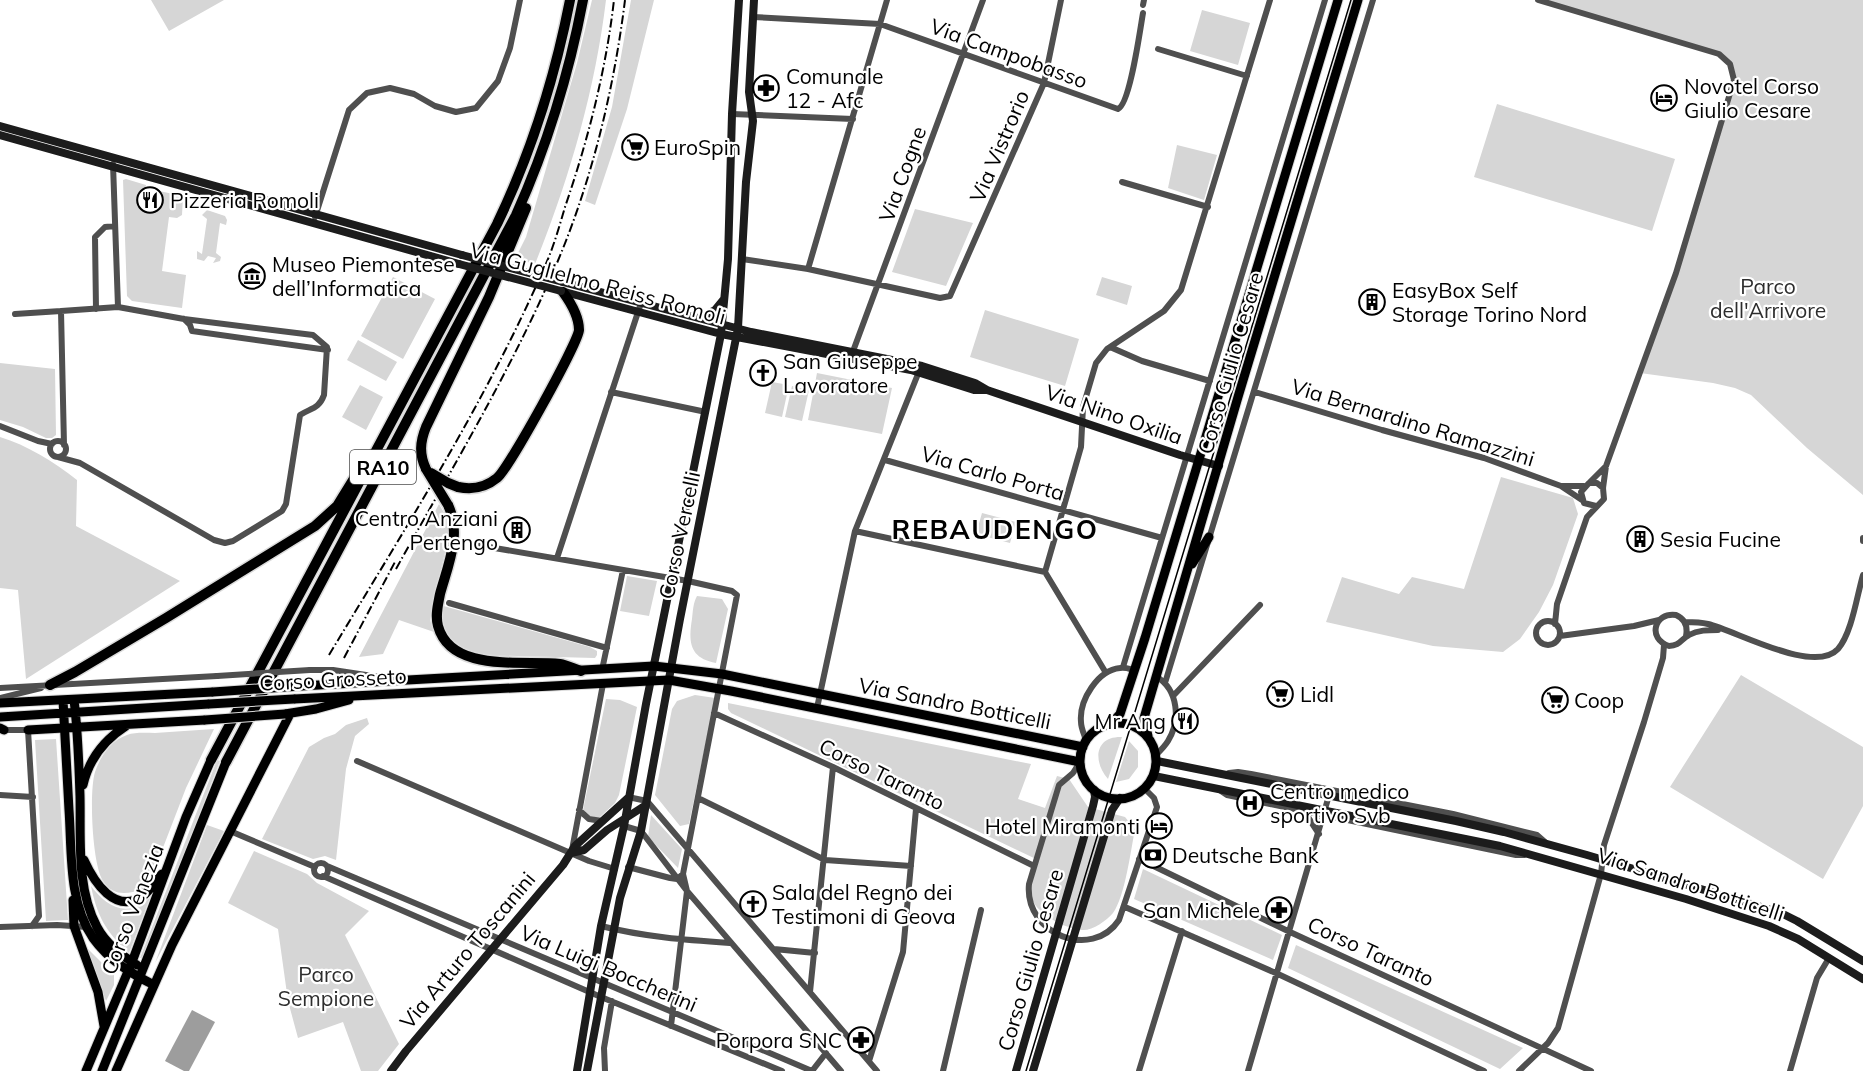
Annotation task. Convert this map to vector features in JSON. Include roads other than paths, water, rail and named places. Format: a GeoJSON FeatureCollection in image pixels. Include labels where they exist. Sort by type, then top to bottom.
{"type":"FeatureCollection","features":[{"type":"Feature","properties":{"kind":"highway","name":"RA10"},"geometry":{"type":"LineString","coordinates":[[211,760],[493,232],[516,181],[551,82],[570,0]]}},
{"type":"Feature","properties":{"kind":"highway","name":"RA10"},"geometry":{"type":"LineString","coordinates":[[226,762],[516,215],[535,170],[563,89],[583,0]]}},
{"type":"Feature","properties":{"kind":"highway","name":"RA10"},"geometry":{"type":"LineString","coordinates":[[535,170],[525,211],[494,287],[426,427],[421,443],[421,453],[426,469],[452,513],[455,529],[436,613],[438,628],[444,640],[458,653],[473,659],[563,665],[581,671]]}},
{"type":"Feature","properties":{"kind":"highway","name":"RA10"},"geometry":{"type":"LineString","coordinates":[[426,469],[437,478],[466,489],[483,487],[502,474],[566,360],[579,332],[574,310],[563,289]]}},
{"type":"Feature","properties":{"kind":"highway","name":"RA10"},"geometry":{"type":"LineString","coordinates":[[50,685],[166,618],[323,520],[344,496],[414,379]]}},
{"type":"Feature","properties":{"kind":"main road","name":"Corso Vercelli"},"geometry":{"type":"LineString","coordinates":[[577,1071],[601,927],[615,868],[721,334],[739,0]]}},
{"type":"Feature","properties":{"kind":"main road","name":"Corso Vercelli"},"geometry":{"type":"LineString","coordinates":[[587,1071],[614,929],[628,867],[641,831],[738,328],[746,182],[752,132],[749,92],[754,0]]}},
{"type":"Feature","properties":{"kind":"main road","name":"Corso Giulio Cesare"},"geometry":{"type":"LineString","coordinates":[[1111,724],[1120,714],[1134,670],[1338,0]]}},
{"type":"Feature","properties":{"kind":"main road","name":"Corso Giulio Cesare"},"geometry":{"type":"LineString","coordinates":[[1148,736],[1144,718],[1358,0]]}},
{"type":"Feature","properties":{"kind":"main road","name":"Via Guglielmo Reiss Romoli"},"geometry":{"type":"LineString","coordinates":[[0,126],[113,161],[563,289],[738,328]]}},
{"type":"Feature","properties":{"kind":"main road","name":"Via Guglielmo Reiss Romoli"},"geometry":{"type":"LineString","coordinates":[[0,135],[113,161]]}},
{"type":"Feature","properties":{"kind":"main road"},"geometry":{"type":"LineString","coordinates":[[699,318],[715,310],[724,299]]}},
{"type":"Feature","properties":{"kind":"main road","name":"Via Guglielmo Reiss Romoli"},"geometry":{"type":"LineString","coordinates":[[639,307],[736,338]]}},
{"type":"Feature","properties":{"kind":"main road","name":"Via Nino Oxilia"},"geometry":{"type":"LineString","coordinates":[[738,328],[851,356]]}},
{"type":"Feature","properties":{"kind":"main road","name":"Via Nino Oxilia"},"geometry":{"type":"LineString","coordinates":[[736,338],[851,356],[975,382],[987,390],[1187,458],[1218,466]]}},
{"type":"Feature","properties":{"kind":"main road"},"geometry":{"type":"LineString","coordinates":[[1188,568],[1209,537]]}},
{"type":"Feature","properties":{"kind":"main road","name":"Corso Grosseto"},"geometry":{"type":"LineString","coordinates":[[0,704],[654,666],[672,667]]}},
{"type":"Feature","properties":{"kind":"main road","name":"Via Sandro Botticelli"},"geometry":{"type":"LineString","coordinates":[[672,667],[722,674],[1085,744]]}},
{"type":"Feature","properties":{"kind":"main road","name":"Corso Grosseto"},"geometry":{"type":"LineString","coordinates":[[0,717],[372,694],[669,680]]}},
{"type":"Feature","properties":{"kind":"main road","name":"Via Sandro Botticelli"},"geometry":{"type":"LineString","coordinates":[[669,680],[1080,762]]}},
{"type":"Feature","properties":{"kind":"main road"},"geometry":{"type":"LineString","coordinates":[[28,730],[287,714],[372,694]]}},
{"type":"Feature","properties":{"kind":"main road"},"geometry":{"type":"LineString","coordinates":[[63,700],[75,892],[79,910],[87,927],[110,958],[128,972],[141,973]]}},
{"type":"Feature","properties":{"kind":"main road"},"geometry":{"type":"LineString","coordinates":[[74,700],[81,854],[88,908],[98,928],[116,951],[132,962],[154,985]]}},
{"type":"Feature","properties":{"kind":"main road"},"geometry":{"type":"LineString","coordinates":[[116,1071],[172,945],[287,714]]}},
{"type":"Feature","properties":{"kind":"main road"},"geometry":{"type":"LineString","coordinates":[[80,796],[86,772],[99,748],[108,738],[128,724]]}},
{"type":"Feature","properties":{"kind":"main road"},"geometry":{"type":"LineString","coordinates":[[1111,724],[1129,724],[1148,736],[1156,758],[1154,776],[1135,795],[1120,798],[1104,796],[1094,790],[1084,779],[1080,762],[1085,744],[1095,730],[1111,724]]}},
{"type":"Feature","properties":{"kind":"main road","name":"Via Sandro Botticelli"},"geometry":{"type":"LineString","coordinates":[[1156,758],[1221,774],[1330,793],[1548,844],[1781,913],[1863,961]]}},
{"type":"Feature","properties":{"kind":"main road","name":"Corso Venezia"},"geometry":{"type":"LineString","coordinates":[[86,1071],[128,972],[186,817],[211,760]]}},
{"type":"Feature","properties":{"kind":"main road","name":"Corso Venezia"},"geometry":{"type":"LineString","coordinates":[[102,1071],[226,762]]}},
{"type":"Feature","properties":{"kind":"main road","name":"Via Sandro Botticelli"},"geometry":{"type":"LineString","coordinates":[[1154,776],[1216,787],[1325,813],[1500,846],[1601,874],[1762,923],[1791,936],[1863,979]]}},
{"type":"Feature","properties":{"kind":"main road","name":"Corso Giulio Cesare"},"geometry":{"type":"LineString","coordinates":[[1016,1071],[1093,807],[1094,790]]}},
{"type":"Feature","properties":{"kind":"main road","name":"Via Arturo Toscanini"},"geometry":{"type":"LineString","coordinates":[[391,1071],[575,846],[628,797]]}},
{"type":"Feature","properties":{"kind":"main road","name":"Corso Giulio Cesare"},"geometry":{"type":"LineString","coordinates":[[1033,1071],[1113,810],[1120,798]]}},
{"type":"Feature","properties":{"kind":"main road","name":"Via Arturo Toscanini"},"geometry":{"type":"LineString","coordinates":[[571,853],[584,850],[624,822],[646,803]]}},
{"type":"Feature","properties":{"kind":"main road"},"geometry":{"type":"LineString","coordinates":[[81,854],[102,890],[108,896],[127,901],[144,895],[168,865]]}},
{"type":"Feature","properties":{"kind":"main road"},"geometry":{"type":"LineString","coordinates":[[75,892],[74,926],[98,992],[104,1028]]}},
{"type":"Feature","properties":{"kind":"street"},"geometry":{"type":"LineString","coordinates":[[314,219],[349,110],[367,93],[390,88],[414,94],[435,106],[456,112],[476,108],[498,81],[510,48],[520,0]]}},
{"type":"Feature","properties":{"kind":"street"},"geometry":{"type":"LineString","coordinates":[[808,270],[887,0]]}},
{"type":"Feature","properties":{"kind":"street","name":"Via Cogne"},"geometry":{"type":"LineString","coordinates":[[851,356],[983,0]]}},
{"type":"Feature","properties":{"kind":"street","name":"Via Vistrorio"},"geometry":{"type":"LineString","coordinates":[[879,285],[939,298],[948,297],[953,292],[1044,83],[1061,0]]}},
{"type":"Feature","properties":{"kind":"street"},"geometry":{"type":"LineString","coordinates":[[1106,673],[1045,572],[1081,447],[1083,405],[1095,366],[1101,356],[1110,347],[1161,314],[1175,300],[1185,280],[1270,0]]}},
{"type":"Feature","properties":{"kind":"street","name":"Corso Giulio Cesare"},"geometry":{"type":"LineString","coordinates":[[1123,667],[1326,0]]}},
{"type":"Feature","properties":{"kind":"street","name":"Corso Giulio Cesare"},"geometry":{"type":"LineString","coordinates":[[1165,683],[1373,0]]}},
{"type":"Feature","properties":{"kind":"street"},"geometry":{"type":"LineString","coordinates":[[1538,0],[1719,54],[1730,64],[1734,80],[1682,254],[1606,466],[1604,499],[1587,517],[1557,604],[1555,624]]}},
{"type":"Feature","properties":{"kind":"street","name":"Via Campobasso"},"geometry":{"type":"LineString","coordinates":[[753,17],[880,24],[1115,108],[1121,108],[1133,71],[1143,13]]}},
{"type":"Feature","properties":{"kind":"street"},"geometry":{"type":"LineString","coordinates":[[1158,49],[1247,76]]}},
{"type":"Feature","properties":{"kind":"street"},"geometry":{"type":"LineString","coordinates":[[732,114],[853,119]]}},
{"type":"Feature","properties":{"kind":"street"},"geometry":{"type":"LineString","coordinates":[[113,161],[118,308]]}},
{"type":"Feature","properties":{"kind":"street"},"geometry":{"type":"LineString","coordinates":[[1122,182],[1208,207]]}},
{"type":"Feature","properties":{"kind":"street"},"geometry":{"type":"LineString","coordinates":[[96,309],[95,237],[105,227],[115,226]]}},
{"type":"Feature","properties":{"kind":"street"},"geometry":{"type":"LineString","coordinates":[[742,259],[879,285]]}},
{"type":"Feature","properties":{"kind":"street"},"geometry":{"type":"LineString","coordinates":[[557,558],[639,307]]}},
{"type":"Feature","properties":{"kind":"street"},"geometry":{"type":"LineString","coordinates":[[15,314],[118,308],[184,319],[313,335],[321,340],[328,350],[324,395],[321,403],[316,408],[300,415],[297,424],[286,504],[282,511],[233,542],[225,543],[214,540],[119,484],[75,461],[54,456],[53,445],[64,428]]}},
{"type":"Feature","properties":{"kind":"street"},"geometry":{"type":"LineString","coordinates":[[58,457],[64,454],[65,447],[61,311]]}},
{"type":"Feature","properties":{"kind":"street"},"geometry":{"type":"LineString","coordinates":[[184,319],[190,325],[192,332],[328,350]]}},
{"type":"Feature","properties":{"kind":"street","name":"Corso Giulio Cesare"},"geometry":{"type":"LineString","coordinates":[[1215,366],[1234,345]]}},
{"type":"Feature","properties":{"kind":"street"},"geometry":{"type":"LineString","coordinates":[[1110,347],[1142,361],[1210,381]]}},
{"type":"Feature","properties":{"kind":"street"},"geometry":{"type":"LineString","coordinates":[[816,708],[855,531],[920,369]]}},
{"type":"Feature","properties":{"kind":"street"},"geometry":{"type":"LineString","coordinates":[[611,392],[706,412]]}},
{"type":"Feature","properties":{"kind":"street","name":"Via Bernardino Ramazzini"},"geometry":{"type":"LineString","coordinates":[[1255,392],[1484,458],[1561,486],[1583,502]]}},
{"type":"Feature","properties":{"kind":"street"},"geometry":{"type":"LineString","coordinates":[[0,426],[38,441],[65,447],[75,461]]}},
{"type":"Feature","properties":{"kind":"street","name":"Via Carlo Porta"},"geometry":{"type":"LineString","coordinates":[[885,460],[1162,538]]}},
{"type":"Feature","properties":{"kind":"street","name":"Via Nino Oxilia"},"geometry":{"type":"LineString","coordinates":[[1218,466],[1230,469]]}},
{"type":"Feature","properties":{"kind":"street"},"geometry":{"type":"LineString","coordinates":[[1587,517],[1581,492],[1606,466]]}},
{"type":"Feature","properties":{"kind":"street"},"geometry":{"type":"LineString","coordinates":[[1586,485],[1597,483],[1603,488]]}},
{"type":"Feature","properties":{"kind":"street","name":"Via Bernardino Ramazzini"},"geometry":{"type":"LineString","coordinates":[[1561,486],[1586,485]]}},
{"type":"Feature","properties":{"kind":"street"},"geometry":{"type":"LineString","coordinates":[[1583,502],[1596,506]]}},
{"type":"Feature","properties":{"kind":"street"},"geometry":{"type":"LineString","coordinates":[[855,531],[1045,572]]}},
{"type":"Feature","properties":{"kind":"street"},"geometry":{"type":"LineString","coordinates":[[471,544],[673,578],[732,591],[737,595],[688,848],[680,876]]}},
{"type":"Feature","properties":{"kind":"street"},"geometry":{"type":"LineString","coordinates":[[602,670],[623,570]]}},
{"type":"Feature","properties":{"kind":"street"},"geometry":{"type":"LineString","coordinates":[[1685,622],[1708,624],[1806,658],[1824,657],[1838,648],[1846,636],[1863,575]]}},
{"type":"Feature","properties":{"kind":"street"},"geometry":{"type":"LineString","coordinates":[[449,603],[607,648]]}},
{"type":"Feature","properties":{"kind":"street"},"geometry":{"type":"LineString","coordinates":[[1557,604],[1546,621],[1539,624],[1536,630],[1539,643],[1552,645],[1560,636],[1637,625],[1659,620],[1665,615],[1672,614],[1679,616],[1685,622],[1686,636]]}},
{"type":"Feature","properties":{"kind":"street"},"geometry":{"type":"LineString","coordinates":[[1173,696],[1260,605]]}},
{"type":"Feature","properties":{"kind":"street"},"geometry":{"type":"LineString","coordinates":[[1659,620],[1655,632],[1658,639],[1664,645],[1674,646]]}},
{"type":"Feature","properties":{"kind":"street"},"geometry":{"type":"LineString","coordinates":[[1546,621],[1555,624],[1560,636]]}},
{"type":"Feature","properties":{"kind":"street"},"geometry":{"type":"LineString","coordinates":[[1637,625],[1655,632]]}},
{"type":"Feature","properties":{"kind":"street"},"geometry":{"type":"LineString","coordinates":[[1663,658],[1686,636],[1722,629]]}},
{"type":"Feature","properties":{"kind":"street"},"geometry":{"type":"LineString","coordinates":[[1163,656],[1178,640]]}},
{"type":"Feature","properties":{"kind":"street"},"geometry":{"type":"LineString","coordinates":[[1519,1071],[1543,1049],[1558,1028],[1601,874],[1604,845],[1627,780],[1663,658],[1664,645]]}},
{"type":"Feature","properties":{"kind":"street"},"geometry":{"type":"LineString","coordinates":[[1085,744],[1081,725],[1082,711],[1091,688],[1106,673],[1123,667],[1134,670]]}},
{"type":"Feature","properties":{"kind":"street","name":"Corso Grosseto"},"geometry":{"type":"LineString","coordinates":[[0,688],[310,670],[333,670],[407,681]]}},
{"type":"Feature","properties":{"kind":"street"},"geometry":{"type":"LineString","coordinates":[[1156,677],[1165,683],[1173,696],[1176,709],[1173,730],[1156,758]]}},
{"type":"Feature","properties":{"kind":"street"},"geometry":{"type":"LineString","coordinates":[[571,853],[603,684]]}},
{"type":"Feature","properties":{"kind":"street","name":"Corso Grosseto"},"geometry":{"type":"LineString","coordinates":[[0,698],[50,685]]}},
{"type":"Feature","properties":{"kind":"street","name":"Corso Taranto"},"geometry":{"type":"LineString","coordinates":[[714,713],[833,767],[916,810],[1034,866]]}},
{"type":"Feature","properties":{"kind":"street"},"geometry":{"type":"LineString","coordinates":[[1,729],[28,730],[39,916],[45,925]]}},
{"type":"Feature","properties":{"kind":"street"},"geometry":{"type":"LineString","coordinates":[[357,761],[597,864],[615,868]]}},
{"type":"Feature","properties":{"kind":"street"},"geometry":{"type":"LineString","coordinates":[[1080,762],[1073,773],[1059,785],[1028,890],[1030,905],[1037,917],[1055,934],[1072,940],[1094,938],[1108,932],[1117,924],[1125,907],[1157,807],[1155,799],[1144,788]]}},
{"type":"Feature","properties":{"kind":"street"},"geometry":{"type":"LineString","coordinates":[[810,992],[833,767]]}},
{"type":"Feature","properties":{"kind":"street","name":"Via Sandro Botticelli"},"geometry":{"type":"LineString","coordinates":[[1216,787],[1227,795],[1304,811],[1325,813]]}},
{"type":"Feature","properties":{"kind":"street"},"geometry":{"type":"LineString","coordinates":[[1248,1071],[1330,793]]}},
{"type":"Feature","properties":{"kind":"street"},"geometry":{"type":"LineString","coordinates":[[0,795],[33,797]]}},
{"type":"Feature","properties":{"kind":"street"},"geometry":{"type":"LineString","coordinates":[[628,797],[646,803],[688,848],[877,1071]]}},
{"type":"Feature","properties":{"kind":"street"},"geometry":{"type":"LineString","coordinates":[[698,798],[825,860],[911,866]]}},
{"type":"Feature","properties":{"kind":"street"},"geometry":{"type":"LineString","coordinates":[[579,810],[589,819],[602,821]]}},
{"type":"Feature","properties":{"kind":"street"},"geometry":{"type":"LineString","coordinates":[[869,1061],[903,952],[916,810]]}},
{"type":"Feature","properties":{"kind":"street"},"geometry":{"type":"LineString","coordinates":[[1304,811],[1319,834]]}},
{"type":"Feature","properties":{"kind":"street"},"geometry":{"type":"LineString","coordinates":[[624,822],[641,831],[680,876],[687,891],[841,1071]]}},
{"type":"Feature","properties":{"kind":"street"},"geometry":{"type":"LineString","coordinates":[[230,831],[315,867]]}},
{"type":"Feature","properties":{"kind":"street","name":"Corso Taranto"},"geometry":{"type":"LineString","coordinates":[[1139,858],[1290,932],[1591,1071]]}},
{"type":"Feature","properties":{"kind":"street"},"geometry":{"type":"LineString","coordinates":[[320,863],[327,866],[327,873],[323,876],[315,873],[315,867],[320,863]]}},
{"type":"Feature","properties":{"kind":"street","name":"Via Luigi Boccherini"},"geometry":{"type":"LineString","coordinates":[[327,866],[604,981],[812,1071]]}},
{"type":"Feature","properties":{"kind":"street"},"geometry":{"type":"LineString","coordinates":[[628,867],[680,876]]}},
{"type":"Feature","properties":{"kind":"street","name":"Via Luigi Boccherini"},"geometry":{"type":"LineString","coordinates":[[323,876],[601,997],[781,1071]]}},
{"type":"Feature","properties":{"kind":"street"},"geometry":{"type":"LineString","coordinates":[[671,1026],[687,891]]}},
{"type":"Feature","properties":{"kind":"street"},"geometry":{"type":"LineString","coordinates":[[1125,907],[1278,974],[1484,1071]]}},
{"type":"Feature","properties":{"kind":"street"},"geometry":{"type":"LineString","coordinates":[[943,1071],[981,910]]}},
{"type":"Feature","properties":{"kind":"street"},"geometry":{"type":"LineString","coordinates":[[32,926],[39,916]]}},
{"type":"Feature","properties":{"kind":"street"},"geometry":{"type":"LineString","coordinates":[[0,927],[45,925],[87,927]]}},
{"type":"Feature","properties":{"kind":"street"},"geometry":{"type":"LineString","coordinates":[[601,927],[681,940],[732,943]]}},
{"type":"Feature","properties":{"kind":"street"},"geometry":{"type":"LineString","coordinates":[[1139,1071],[1182,931]]}},
{"type":"Feature","properties":{"kind":"street"},"geometry":{"type":"LineString","coordinates":[[774,949],[815,953]]}},
{"type":"Feature","properties":{"kind":"street"},"geometry":{"type":"LineString","coordinates":[[1790,1071],[1817,978],[1829,958]]}},
{"type":"Feature","properties":{"kind":"street"},"geometry":{"type":"LineString","coordinates":[[604,1071],[604,1048],[612,1001]]}},
{"type":"Feature","properties":{"kind":"street"},"geometry":{"type":"LineString","coordinates":[[812,1071],[826,1053]]}},
{"type":"Feature","properties":{"kind":"street"},"geometry":{"type":"LineString","coordinates":[[781,1071],[785,1060]]}},
{"type":"Feature","properties":{"kind":"tram line"},"geometry":{"type":"LineString","coordinates":[[1026,1071],[1351,0]]}},
{"type":"Feature","properties":{"kind":"railway"},"geometry":{"type":"LineString","coordinates":[[329,655],[417,510],[473,411],[500,361],[548,259],[595,105],[614,0]]}},
{"type":"Feature","properties":{"kind":"railway"},"geometry":{"type":"LineString","coordinates":[[396,569],[501,380],[570,232],[600,134],[615,67],[625,0]]}},
{"type":"Feature","properties":{"kind":"railway"},"geometry":{"type":"LineString","coordinates":[[344,658],[396,560]]}},
{"type":"Feature","properties":{"kind":"place","name":"Comunale 12 - Afc"},"geometry":{"type":"Point","coordinates":[766,88]}},
{"type":"Feature","properties":{"kind":"place","name":"Novotel Corso Giulio Cesare"},"geometry":{"type":"Point","coordinates":[1664,98]}},
{"type":"Feature","properties":{"kind":"place","name":"EuroSpin"},"geometry":{"type":"Point","coordinates":[635,147]}},
{"type":"Feature","properties":{"kind":"place","name":"Pizzeria Romoli"},"geometry":{"type":"Point","coordinates":[150,200]}},
{"type":"Feature","properties":{"kind":"place","name":"Museo Piemontese dell’Informatica"},"geometry":{"type":"Point","coordinates":[252,276]}},
{"type":"Feature","properties":{"kind":"place","name":"EasyBox Self Storage Torino Nord"},"geometry":{"type":"Point","coordinates":[1372,302]}},
{"type":"Feature","properties":{"kind":"place","name":"San Giuseppe Lavoratore"},"geometry":{"type":"Point","coordinates":[763,373]}},
{"type":"Feature","properties":{"kind":"place","name":"Centro Anziani Pertengo"},"geometry":{"type":"Point","coordinates":[517,530]}},
{"type":"Feature","properties":{"kind":"place","name":"Sesia Fucine"},"geometry":{"type":"Point","coordinates":[1640,539]}},
{"type":"Feature","properties":{"kind":"place","name":"Lidl"},"geometry":{"type":"Point","coordinates":[1280,694]}},
{"type":"Feature","properties":{"kind":"place","name":"Coop"},"geometry":{"type":"Point","coordinates":[1555,700]}},
{"type":"Feature","properties":{"kind":"place","name":"Mr Ang"},"geometry":{"type":"Point","coordinates":[1185,721]}},
{"type":"Feature","properties":{"kind":"place","name":"Centro medico sportivo Svb"},"geometry":{"type":"Point","coordinates":[1250,803]}},
{"type":"Feature","properties":{"kind":"place","name":"Hotel Miramonti"},"geometry":{"type":"Point","coordinates":[1159,826]}},
{"type":"Feature","properties":{"kind":"place","name":"Deutsche Bank"},"geometry":{"type":"Point","coordinates":[1153,855]}},
{"type":"Feature","properties":{"kind":"place","name":"Sala del Regno dei Testimoni di Geova"},"geometry":{"type":"Point","coordinates":[753,904]}},
{"type":"Feature","properties":{"kind":"place","name":"San Michele"},"geometry":{"type":"Point","coordinates":[1279,910]}},
{"type":"Feature","properties":{"kind":"place","name":"Porpora SNC"},"geometry":{"type":"Point","coordinates":[861,1040]}},
{"type":"Feature","properties":{"kind":"district","name":"REBAUDENGO"},"geometry":{"type":"Point","coordinates":[995,529]}},
{"type":"Feature","properties":{"kind":"park label","name":"Parco dell'Arrivore"},"geometry":{"type":"Point","coordinates":[1768,298]}},
{"type":"Feature","properties":{"kind":"park label","name":"Parco Sempione"},"geometry":{"type":"Point","coordinates":[326,986]}}]}
